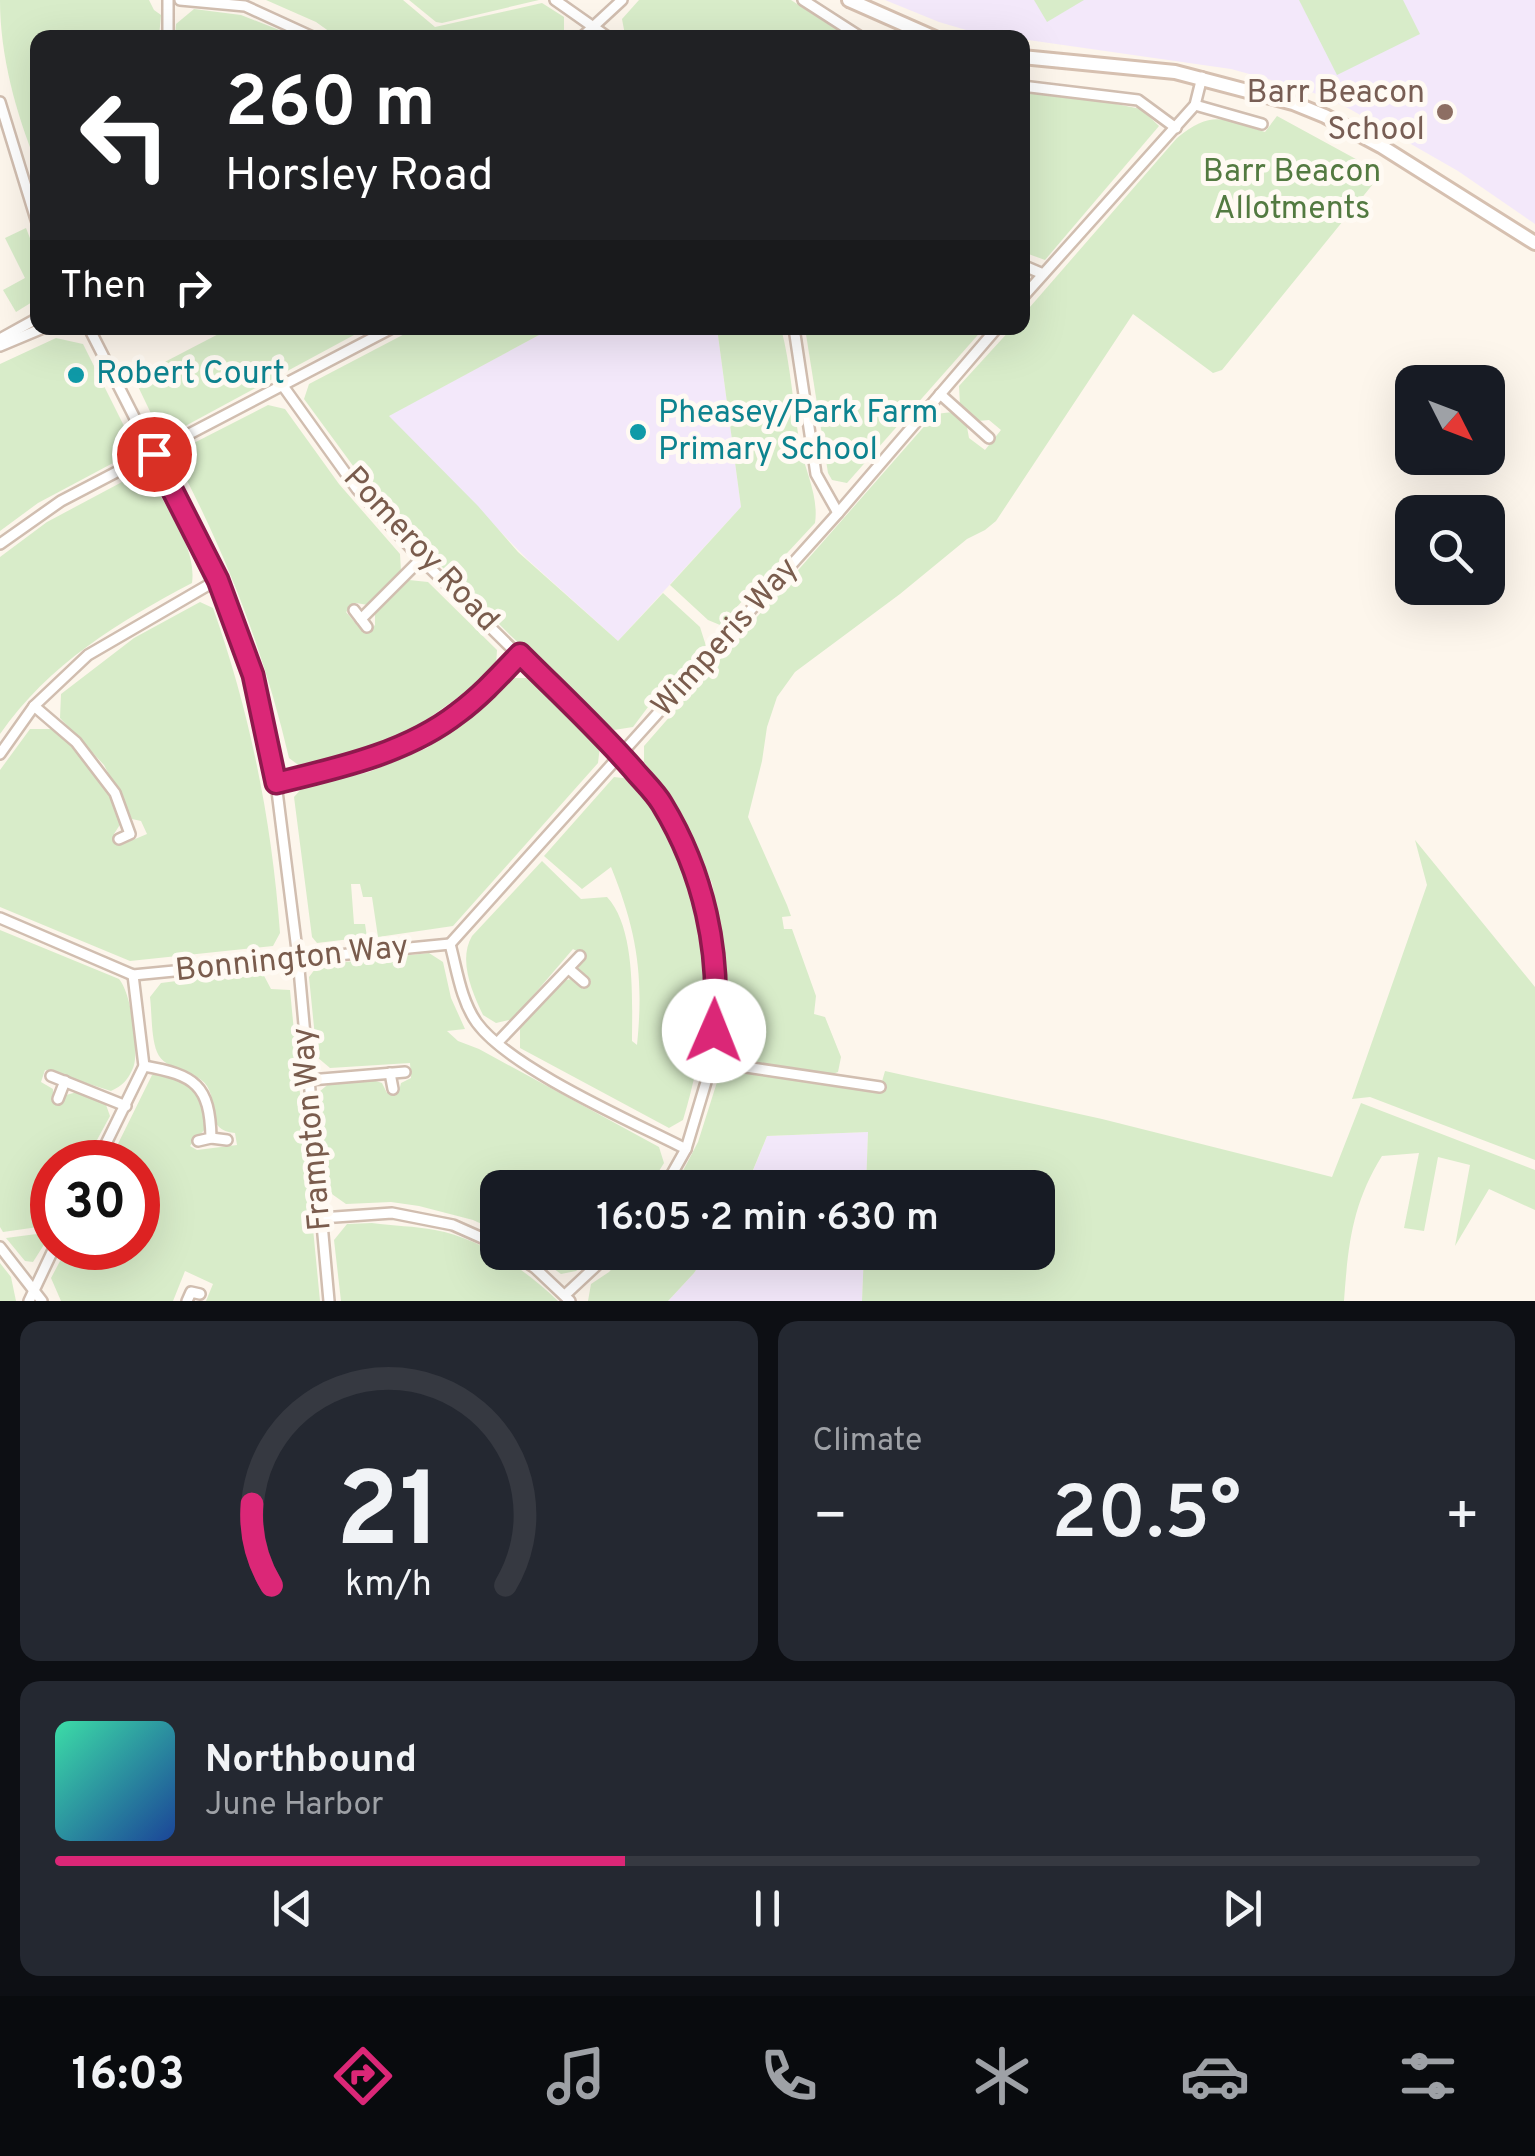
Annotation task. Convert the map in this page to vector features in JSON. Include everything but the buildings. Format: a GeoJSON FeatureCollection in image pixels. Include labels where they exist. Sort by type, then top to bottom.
{"type":"FeatureCollection","features":[{"type":"Feature","properties":{"kind":"main road"},"geometry":{"type":"LineString","coordinates":[[849,0],[912,30]]}},
{"type":"Feature","properties":{"kind":"main road"},"geometry":{"type":"LineString","coordinates":[[1030,58],[1202,77],[1325,116],[1411,164],[1535,243]]}},
{"type":"Feature","properties":{"kind":"street"},"geometry":{"type":"LineString","coordinates":[[168,0],[168,30]]}},
{"type":"Feature","properties":{"kind":"street"},"geometry":{"type":"LineString","coordinates":[[180,0],[245,6],[298,30]]}},
{"type":"Feature","properties":{"kind":"street"},"geometry":{"type":"LineString","coordinates":[[555,0],[597,30]]}},
{"type":"Feature","properties":{"kind":"street"},"geometry":{"type":"LineString","coordinates":[[591,30],[622,0]]}},
{"type":"Feature","properties":{"kind":"street"},"geometry":{"type":"LineString","coordinates":[[803,0],[850,30]]}},
{"type":"Feature","properties":{"kind":"street"},"geometry":{"type":"LineString","coordinates":[[1030,289],[1196,105],[1202,77]]}},
{"type":"Feature","properties":{"kind":"street"},"geometry":{"type":"LineString","coordinates":[[1030,87],[1138,100],[1176,128]]}},
{"type":"Feature","properties":{"kind":"street"},"geometry":{"type":"LineString","coordinates":[[0,102],[2,125],[30,204]]}},
{"type":"Feature","properties":{"kind":"street"},"geometry":{"type":"LineString","coordinates":[[1196,105],[1262,124]]}},
{"type":"Feature","properties":{"kind":"street"},"geometry":{"type":"LineString","coordinates":[[1030,268],[1043,274]]}},
{"type":"Feature","properties":{"kind":"street"},"geometry":{"type":"LineString","coordinates":[[0,343],[30,323]]}},
{"type":"Feature","properties":{"kind":"street"},"geometry":{"type":"LineString","coordinates":[[0,343],[30,333]]}},
{"type":"Feature","properties":{"kind":"street","name":"Frampton Way"},"geometry":{"type":"LineString","coordinates":[[93,335],[218,580],[253,675],[276,783],[298,958],[329,1301]]}},
{"type":"Feature","properties":{"kind":"street"},"geometry":{"type":"LineString","coordinates":[[0,544],[60,501],[379,335]]}},
{"type":"Feature","properties":{"kind":"street"},"geometry":{"type":"LineString","coordinates":[[795,335],[816,474],[838,514]]}},
{"type":"Feature","properties":{"kind":"street","name":"Wimperis Way"},"geometry":{"type":"LineString","coordinates":[[450,944],[838,514],[991,335]]}},
{"type":"Feature","properties":{"kind":"street","name":"Pomeroy Road"},"geometry":{"type":"LineString","coordinates":[[283,386],[356,489],[661,801],[687,852],[710,917],[717,1000],[712,1062],[686,1149],[674,1170]]}},
{"type":"Feature","properties":{"kind":"street"},"geometry":{"type":"LineString","coordinates":[[940,394],[989,438]]}},
{"type":"Feature","properties":{"kind":"street"},"geometry":{"type":"LineString","coordinates":[[354,610],[364,623],[421,559]]}},
{"type":"Feature","properties":{"kind":"street"},"geometry":{"type":"LineString","coordinates":[[0,754],[34,706],[88,655],[218,580]]}},
{"type":"Feature","properties":{"kind":"street"},"geometry":{"type":"LineString","coordinates":[[276,783],[399,747],[455,716],[520,654]]}},
{"type":"Feature","properties":{"kind":"street"},"geometry":{"type":"LineString","coordinates":[[34,706],[76,742],[116,792],[125,836],[142,830]]}},
{"type":"Feature","properties":{"kind":"street"},"geometry":{"type":"LineString","coordinates":[[0,918],[133,975],[144,1066],[108,1140]]}},
{"type":"Feature","properties":{"kind":"street"},"geometry":{"type":"LineString","coordinates":[[450,944],[467,1007],[479,1026],[520,1062],[686,1149]]}},
{"type":"Feature","properties":{"kind":"street","name":"Bonnington Way"},"geometry":{"type":"LineString","coordinates":[[133,975],[450,944]]}},
{"type":"Feature","properties":{"kind":"street"},"geometry":{"type":"LineString","coordinates":[[498,1042],[580,956]]}},
{"type":"Feature","properties":{"kind":"street"},"geometry":{"type":"LineString","coordinates":[[569,969],[584,982]]}},
{"type":"Feature","properties":{"kind":"street"},"geometry":{"type":"LineString","coordinates":[[712,1062],[880,1087]]}},
{"type":"Feature","properties":{"kind":"street"},"geometry":{"type":"LineString","coordinates":[[144,1066],[173,1071],[200,1085],[210,1108],[210,1138]]}},
{"type":"Feature","properties":{"kind":"street"},"geometry":{"type":"LineString","coordinates":[[310,1080],[405,1072]]}},
{"type":"Feature","properties":{"kind":"street"},"geometry":{"type":"LineString","coordinates":[[390,1073],[393,1090]]}},
{"type":"Feature","properties":{"kind":"street"},"geometry":{"type":"LineString","coordinates":[[51,1076],[126,1106]]}},
{"type":"Feature","properties":{"kind":"street"},"geometry":{"type":"LineString","coordinates":[[58,1099],[65,1082]]}},
{"type":"Feature","properties":{"kind":"street"},"geometry":{"type":"LineString","coordinates":[[198,1141],[227,1140]]}},
{"type":"Feature","properties":{"kind":"street"},"geometry":{"type":"LineString","coordinates":[[322,1218],[392,1213],[453,1225],[480,1237]]}},
{"type":"Feature","properties":{"kind":"street"},"geometry":{"type":"LineString","coordinates":[[0,1247],[32,1296],[42,1301]]}},
{"type":"Feature","properties":{"kind":"street"},"geometry":{"type":"LineString","coordinates":[[32,1296],[44,1270]]}},
{"type":"Feature","properties":{"kind":"street"},"geometry":{"type":"LineString","coordinates":[[537,1270],[568,1298],[594,1270]]}},
{"type":"Feature","properties":{"kind":"shaded area","name":"Barr Beacon School"},"geometry":{"type":"Polygon","coordinates":[[[885,0],[1535,0],[1535,224],[1458,171],[1348,108],[1307,90],[1231,69],[1030,40],[1030,30],[966,30],[885,0]]]}},
{"type":"Feature","properties":{"kind":"shaded area"},"geometry":{"type":"Polygon","coordinates":[[[539,335],[718,335],[741,507],[618,641],[527,559],[388,416],[539,335]]]}},
{"type":"Feature","properties":{"kind":"shaded area"},"geometry":{"type":"Polygon","coordinates":[[[868,1132],[867,1170],[753,1170],[767,1136],[868,1132]]]}},
{"type":"Feature","properties":{"kind":"shaded area"},"geometry":{"type":"Polygon","coordinates":[[[863,1270],[862,1301],[668,1301],[694,1273],[863,1270]]]}},
{"type":"Feature","properties":{"kind":"green space"},"geometry":{"type":"Polygon","coordinates":[[[0,0],[149,0],[161,15],[160,30],[30,30],[30,146],[3,42],[0,0]]]}},
{"type":"Feature","properties":{"kind":"green space"},"geometry":{"type":"Polygon","coordinates":[[[266,0],[403,0],[435,27],[542,3],[564,17],[564,30],[327,30],[266,0]]]}},
{"type":"Feature","properties":{"kind":"green space"},"geometry":{"type":"Polygon","coordinates":[[[409,0],[539,0],[442,23],[409,0]]]}},
{"type":"Feature","properties":{"kind":"green space"},"geometry":{"type":"Polygon","coordinates":[[[639,0],[791,0],[837,30],[624,30],[622,19],[639,0]]]}},
{"type":"Feature","properties":{"kind":"green space"},"geometry":{"type":"Polygon","coordinates":[[[1034,0],[1084,0],[1047,22],[1034,0]]]}},
{"type":"Feature","properties":{"kind":"green space"},"geometry":{"type":"Polygon","coordinates":[[[1299,0],[1403,0],[1420,34],[1337,75],[1299,0]]]}},
{"type":"Feature","properties":{"kind":"green space"},"geometry":{"type":"Polygon","coordinates":[[[194,9],[241,15],[279,30],[176,30],[176,24],[194,9]]]}},
{"type":"Feature","properties":{"kind":"green space"},"geometry":{"type":"Polygon","coordinates":[[[1030,92],[1141,109],[1159,126],[1045,260],[1030,255],[1030,92]]]}},
{"type":"Feature","properties":{"kind":"green space","name":"Barr Beacon Allotments"},"geometry":{"type":"Polygon","coordinates":[[[1277,116],[1376,170],[1373,184],[1222,370],[1213,373],[1133,314],[996,521],[967,539],[795,672],[777,697],[748,817],[791,916],[782,917],[784,929],[792,929],[816,996],[814,1014],[825,1017],[841,1057],[838,1072],[830,1075],[732,1060],[725,1047],[726,958],[712,883],[678,808],[644,762],[644,746],[935,414],[953,412],[967,427],[969,438],[985,450],[1001,430],[989,420],[978,421],[960,405],[959,386],[1006,335],[1030,335],[1030,307],[1177,138],[1200,123],[1219,119],[1265,132],[1277,116]]]}},
{"type":"Feature","properties":{"kind":"green space"},"geometry":{"type":"Polygon","coordinates":[[[26,228],[30,238],[30,303],[16,312],[3,290],[25,278],[5,238],[26,228]]]}},
{"type":"Feature","properties":{"kind":"green space"},"geometry":{"type":"Polygon","coordinates":[[[217,335],[354,335],[176,431],[157,426],[134,378],[217,335]]]}},
{"type":"Feature","properties":{"kind":"green space"},"geometry":{"type":"Polygon","coordinates":[[[403,335],[539,335],[389,416],[518,552],[618,641],[663,593],[700,627],[706,646],[654,699],[633,727],[614,730],[510,635],[407,532],[373,493],[304,399],[309,384],[403,335]]]}},
{"type":"Feature","properties":{"kind":"green space"},"geometry":{"type":"Polygon","coordinates":[[[718,335],[782,335],[800,445],[813,493],[815,523],[720,625],[708,620],[670,585],[741,507],[718,335]]]}},
{"type":"Feature","properties":{"kind":"green space"},"geometry":{"type":"Polygon","coordinates":[[[806,335],[978,335],[847,483],[832,480],[806,335]]]}},
{"type":"Feature","properties":{"kind":"green space"},"geometry":{"type":"Polygon","coordinates":[[[56,338],[83,344],[132,442],[128,455],[38,503],[0,531],[0,364],[56,338]]]}},
{"type":"Feature","properties":{"kind":"green space"},"geometry":{"type":"Polygon","coordinates":[[[268,405],[285,409],[339,484],[400,554],[401,571],[368,605],[356,603],[346,612],[363,632],[375,625],[375,613],[409,580],[428,582],[497,650],[496,665],[481,681],[412,730],[380,746],[301,767],[289,758],[269,682],[243,608],[179,465],[184,448],[268,405]]]}},
{"type":"Feature","properties":{"kind":"green space"},"geometry":{"type":"Polygon","coordinates":[[[137,474],[151,479],[179,530],[190,556],[192,583],[87,647],[40,686],[0,734],[0,557],[47,522],[137,474]]]}},
{"type":"Feature","properties":{"kind":"green space"},"geometry":{"type":"Polygon","coordinates":[[[200,602],[213,608],[248,727],[265,809],[280,933],[273,946],[130,961],[0,907],[0,770],[30,729],[55,729],[110,797],[121,823],[114,834],[121,845],[147,834],[141,821],[132,819],[104,765],[60,718],[61,694],[134,638],[200,602]]]}},
{"type":"Feature","properties":{"kind":"green space"},"geometry":{"type":"Polygon","coordinates":[[[512,678],[528,678],[600,746],[598,763],[453,926],[378,937],[372,897],[363,897],[360,884],[351,884],[354,924],[365,924],[367,937],[317,943],[312,937],[294,797],[303,787],[369,772],[427,748],[472,716],[512,678]]]}},
{"type":"Feature","properties":{"kind":"green space"},"geometry":{"type":"Polygon","coordinates":[[[614,777],[631,779],[658,820],[679,860],[702,942],[703,1028],[683,1120],[669,1128],[520,1048],[520,1028],[563,981],[571,979],[583,989],[591,981],[578,969],[584,955],[573,949],[513,1019],[496,1023],[483,1015],[466,965],[472,936],[542,861],[581,899],[607,897],[616,910],[628,945],[632,1041],[637,1045],[640,997],[636,954],[611,867],[582,889],[544,856],[614,777]]]}},
{"type":"Feature","properties":{"kind":"green space"},"geometry":{"type":"Polygon","coordinates":[[[1415,840],[1535,987],[1535,1160],[1370,1097],[1352,1099],[1427,885],[1415,840]]]}},
{"type":"Feature","properties":{"kind":"green space"},"geometry":{"type":"Polygon","coordinates":[[[0,930],[119,979],[131,1009],[135,1060],[129,1076],[111,1091],[45,1070],[41,1082],[53,1089],[53,1099],[63,1103],[66,1095],[77,1092],[105,1102],[110,1116],[97,1140],[30,1140],[30,1228],[3,1232],[0,930]]]}},
{"type":"Feature","properties":{"kind":"green space"},"geometry":{"type":"Polygon","coordinates":[[[429,953],[443,962],[451,998],[465,1029],[447,1031],[458,1041],[659,1147],[664,1163],[660,1170],[480,1170],[480,1223],[419,1206],[391,1202],[346,1204],[329,1192],[319,1092],[332,1081],[370,1079],[382,1083],[387,1093],[399,1091],[401,1083],[411,1078],[410,1063],[330,1068],[317,1057],[309,977],[318,965],[429,953]]]}},
{"type":"Feature","properties":{"kind":"green space"},"geometry":{"type":"Polygon","coordinates":[[[261,970],[271,989],[290,990],[320,1301],[206,1301],[213,1284],[185,1271],[173,1301],[61,1301],[51,1278],[55,1270],[160,1270],[160,1140],[120,1140],[152,1075],[175,1077],[197,1097],[206,1128],[190,1146],[197,1150],[237,1145],[235,1133],[225,1131],[216,1122],[211,1094],[202,1080],[166,1063],[157,1052],[150,997],[161,983],[261,970]]]}},
{"type":"Feature","properties":{"kind":"green space"},"geometry":{"type":"Polygon","coordinates":[[[730,1070],[879,1092],[885,1071],[1102,1119],[1332,1177],[1361,1103],[1535,1170],[1535,1210],[1489,1189],[1455,1246],[1470,1165],[1438,1157],[1424,1231],[1404,1228],[1419,1153],[1382,1156],[1364,1191],[1353,1226],[1344,1301],[862,1301],[863,1270],[1055,1270],[1055,1170],[867,1170],[868,1132],[767,1136],[753,1170],[683,1170],[698,1142],[718,1079],[730,1070]]]}},
{"type":"Feature","properties":{"kind":"green space"},"geometry":{"type":"Polygon","coordinates":[[[347,1224],[435,1230],[469,1240],[480,1246],[480,1270],[521,1270],[558,1301],[341,1301],[334,1240],[347,1224]]]}},
{"type":"Feature","properties":{"kind":"green space"},"geometry":{"type":"Polygon","coordinates":[[[30,1235],[30,1262],[25,1261],[6,1238],[30,1235]]]}},
{"type":"Feature","properties":{"kind":"green space"},"geometry":{"type":"Polygon","coordinates":[[[0,1263],[11,1277],[16,1301],[0,1301],[0,1263]]]}},
{"type":"Feature","properties":{"kind":"green space"},"geometry":{"type":"Polygon","coordinates":[[[696,1270],[668,1301],[588,1301],[591,1284],[609,1272],[696,1270]]]}},
{"type":"Feature","properties":{"kind":"place","name":"Barr Beacon School"},"geometry":{"type":"Point","coordinates":[1445,112]}},
{"type":"Feature","properties":{"kind":"place","name":"Robert Court"},"geometry":{"type":"Point","coordinates":[76,375]}},
{"type":"Feature","properties":{"kind":"place","name":"Pheasey/Park Farm Primary School"},"geometry":{"type":"Point","coordinates":[638,432]}},
{"type":"Feature","properties":{"kind":"route"},"geometry":{"type":"LineString","coordinates":[[154,454],[218,580],[253,675],[276,783],[399,747],[455,716],[520,654],[661,801],[687,852],[710,917],[717,1000],[714,1031]]}}]}
